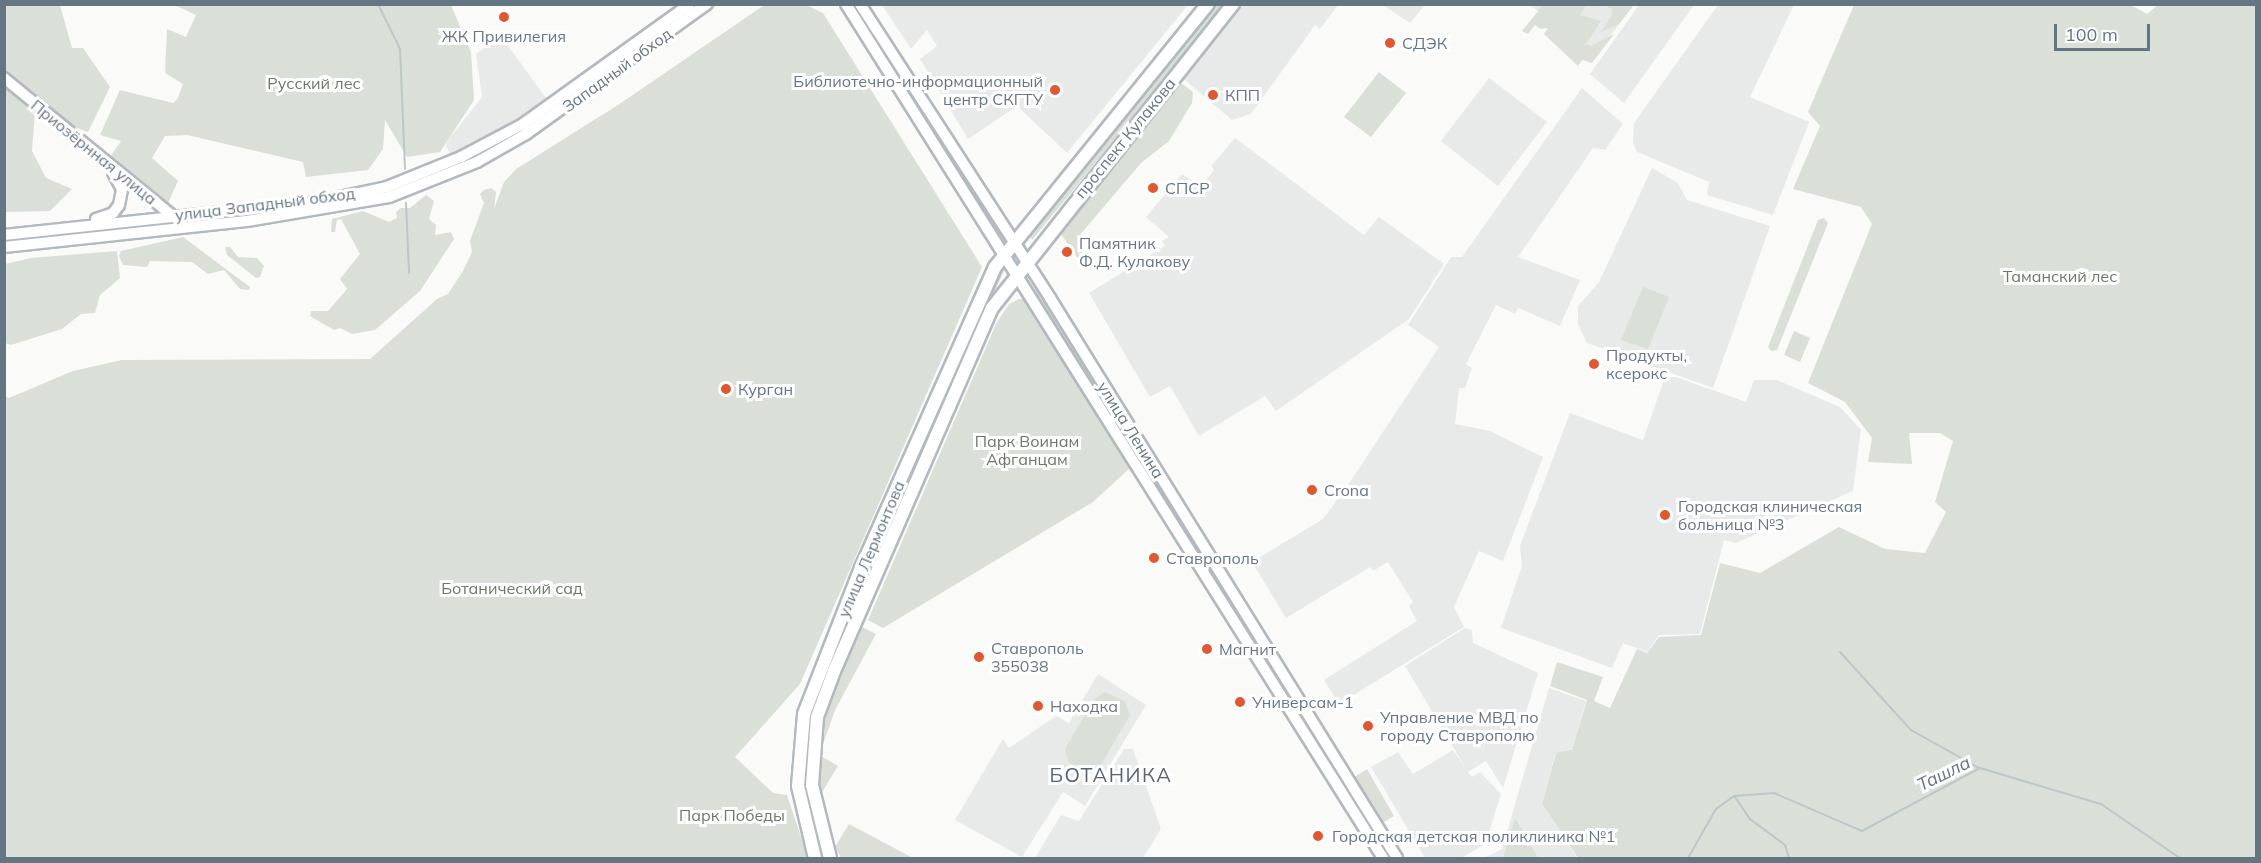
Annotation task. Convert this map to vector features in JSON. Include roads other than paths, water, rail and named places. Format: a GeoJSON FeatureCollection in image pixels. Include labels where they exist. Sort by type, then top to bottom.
{"type":"FeatureCollection","features":[{"type":"Feature","properties":{"kind":"main road","name":"улица Западный обход"},"geometry":{"type":"LineString","coordinates":[[4,235],[321,201],[387,187],[435,168],[523,124],[690,4]]}},
{"type":"Feature","properties":{"kind":"main road","name":"Западный обход"},"geometry":{"type":"LineString","coordinates":[[526,134],[707,4]]}},
{"type":"Feature","properties":{"kind":"main road","name":"улица Ленина"},"geometry":{"type":"LineString","coordinates":[[846,4],[1017,272],[1383,858]]}},
{"type":"Feature","properties":{"kind":"main road","name":"улица Ленина"},"geometry":{"type":"LineString","coordinates":[[860,4],[1026,261],[1397,858]]}},
{"type":"Feature","properties":{"kind":"main road","name":"проспект Кулакова"},"geometry":{"type":"LineString","coordinates":[[1005,253],[1208,4]]}},
{"type":"Feature","properties":{"kind":"main road","name":"проспект Кулакова"},"geometry":{"type":"LineString","coordinates":[[1017,272],[1233,4]]}},
{"type":"Feature","properties":{"kind":"main road","name":"Приозёрнная улица"},"geometry":{"type":"LineString","coordinates":[[4,78],[184,226]]}},
{"type":"Feature","properties":{"kind":"main road","name":"улица Западный обход"},"geometry":{"type":"LineString","coordinates":[[4,247],[323,211],[389,197],[477,162],[526,134]]}},
{"type":"Feature","properties":{"kind":"main road"},"geometry":{"type":"LineString","coordinates":[[37,230],[102,218],[113,213],[122,189],[97,155]]}},
{"type":"Feature","properties":{"kind":"main road","name":"улица Лермонтова"},"geometry":{"type":"LineString","coordinates":[[815,858],[798,786],[804,714],[902,476],[995,267],[1005,253]]}},
{"type":"Feature","properties":{"kind":"main road","name":"улица Лермонтова"},"geometry":{"type":"LineString","coordinates":[[830,858],[812,785],[818,717],[834,671],[992,308],[1017,272]]}},
{"type":"Feature","properties":{"kind":"main road"},"geometry":{"type":"LineString","coordinates":[[902,476],[917,482]]}},
{"type":"Feature","properties":{"kind":"waterway"},"geometry":{"type":"LineString","coordinates":[[378,4],[400,49],[405,169]]}},
{"type":"Feature","properties":{"kind":"waterway"},"geometry":{"type":"LineString","coordinates":[[406,203],[409,273]]}},
{"type":"Feature","properties":{"kind":"waterway"},"geometry":{"type":"LineString","coordinates":[[1840,652],[1911,730],[1979,768]]}},
{"type":"Feature","properties":{"kind":"waterway","name":"Ташла"},"geometry":{"type":"LineString","coordinates":[[1688,858],[1716,809],[1734,796],[1774,793],[1862,831],[1980,768],[2101,804],[2180,858]]}},
{"type":"Feature","properties":{"kind":"waterway"},"geometry":{"type":"LineString","coordinates":[[1735,797],[1750,819],[1785,845],[1789,858]]}},
{"type":"Feature","properties":{"kind":"place","name":"ЖК Привилегия"},"geometry":{"type":"Point","coordinates":[504,17]}},
{"type":"Feature","properties":{"kind":"place","name":"СДЭК"},"geometry":{"type":"Point","coordinates":[1390,43]}},
{"type":"Feature","properties":{"kind":"place","name":"Библиотечно-информационный центр СКГТУ"},"geometry":{"type":"Point","coordinates":[1055,90]}},
{"type":"Feature","properties":{"kind":"place","name":"КПП"},"geometry":{"type":"Point","coordinates":[1213,95]}},
{"type":"Feature","properties":{"kind":"place","name":"СПСР"},"geometry":{"type":"Point","coordinates":[1153,188]}},
{"type":"Feature","properties":{"kind":"place","name":"Памятник Ф.Д. Кулакову"},"geometry":{"type":"Point","coordinates":[1067,252]}},
{"type":"Feature","properties":{"kind":"place","name":"Продукты, ксерокс"},"geometry":{"type":"Point","coordinates":[1594,364]}},
{"type":"Feature","properties":{"kind":"place","name":"Курган"},"geometry":{"type":"Point","coordinates":[726,389]}},
{"type":"Feature","properties":{"kind":"place","name":"Crona"},"geometry":{"type":"Point","coordinates":[1312,490]}},
{"type":"Feature","properties":{"kind":"place","name":"Городская клиническая больница №3"},"geometry":{"type":"Point","coordinates":[1665,515]}},
{"type":"Feature","properties":{"kind":"place","name":"Ставрополь"},"geometry":{"type":"Point","coordinates":[1154,558]}},
{"type":"Feature","properties":{"kind":"place","name":"Магнит"},"geometry":{"type":"Point","coordinates":[1207,649]}},
{"type":"Feature","properties":{"kind":"place","name":"Ставрополь 355038"},"geometry":{"type":"Point","coordinates":[979,657]}},
{"type":"Feature","properties":{"kind":"place","name":"Универсам-1"},"geometry":{"type":"Point","coordinates":[1240,702]}},
{"type":"Feature","properties":{"kind":"place","name":"Находка"},"geometry":{"type":"Point","coordinates":[1038,706]}},
{"type":"Feature","properties":{"kind":"place","name":"Управление МВД по городу Ставрополю"},"geometry":{"type":"Point","coordinates":[1368,726]}},
{"type":"Feature","properties":{"kind":"place","name":"Городская детская поликлиника №1"},"geometry":{"type":"Point","coordinates":[1318,836]}},
{"type":"Feature","properties":{"kind":"district","name":"БОТАНИКА"},"geometry":{"type":"Point","coordinates":[1111,774]}},
{"type":"Feature","properties":{"kind":"park label","name":"Русский лес"},"geometry":{"type":"Point","coordinates":[314,83]}},
{"type":"Feature","properties":{"kind":"park label","name":"Таманский лес"},"geometry":{"type":"Point","coordinates":[2060,276]}},
{"type":"Feature","properties":{"kind":"park label","name":"Парк Воинам Афганцам"},"geometry":{"type":"Point","coordinates":[1027,450]}},
{"type":"Feature","properties":{"kind":"park label","name":"Ботанический сад"},"geometry":{"type":"Point","coordinates":[512,588]}},
{"type":"Feature","properties":{"kind":"park label","name":"Парк Победы"},"geometry":{"type":"Point","coordinates":[732,815]}}]}
